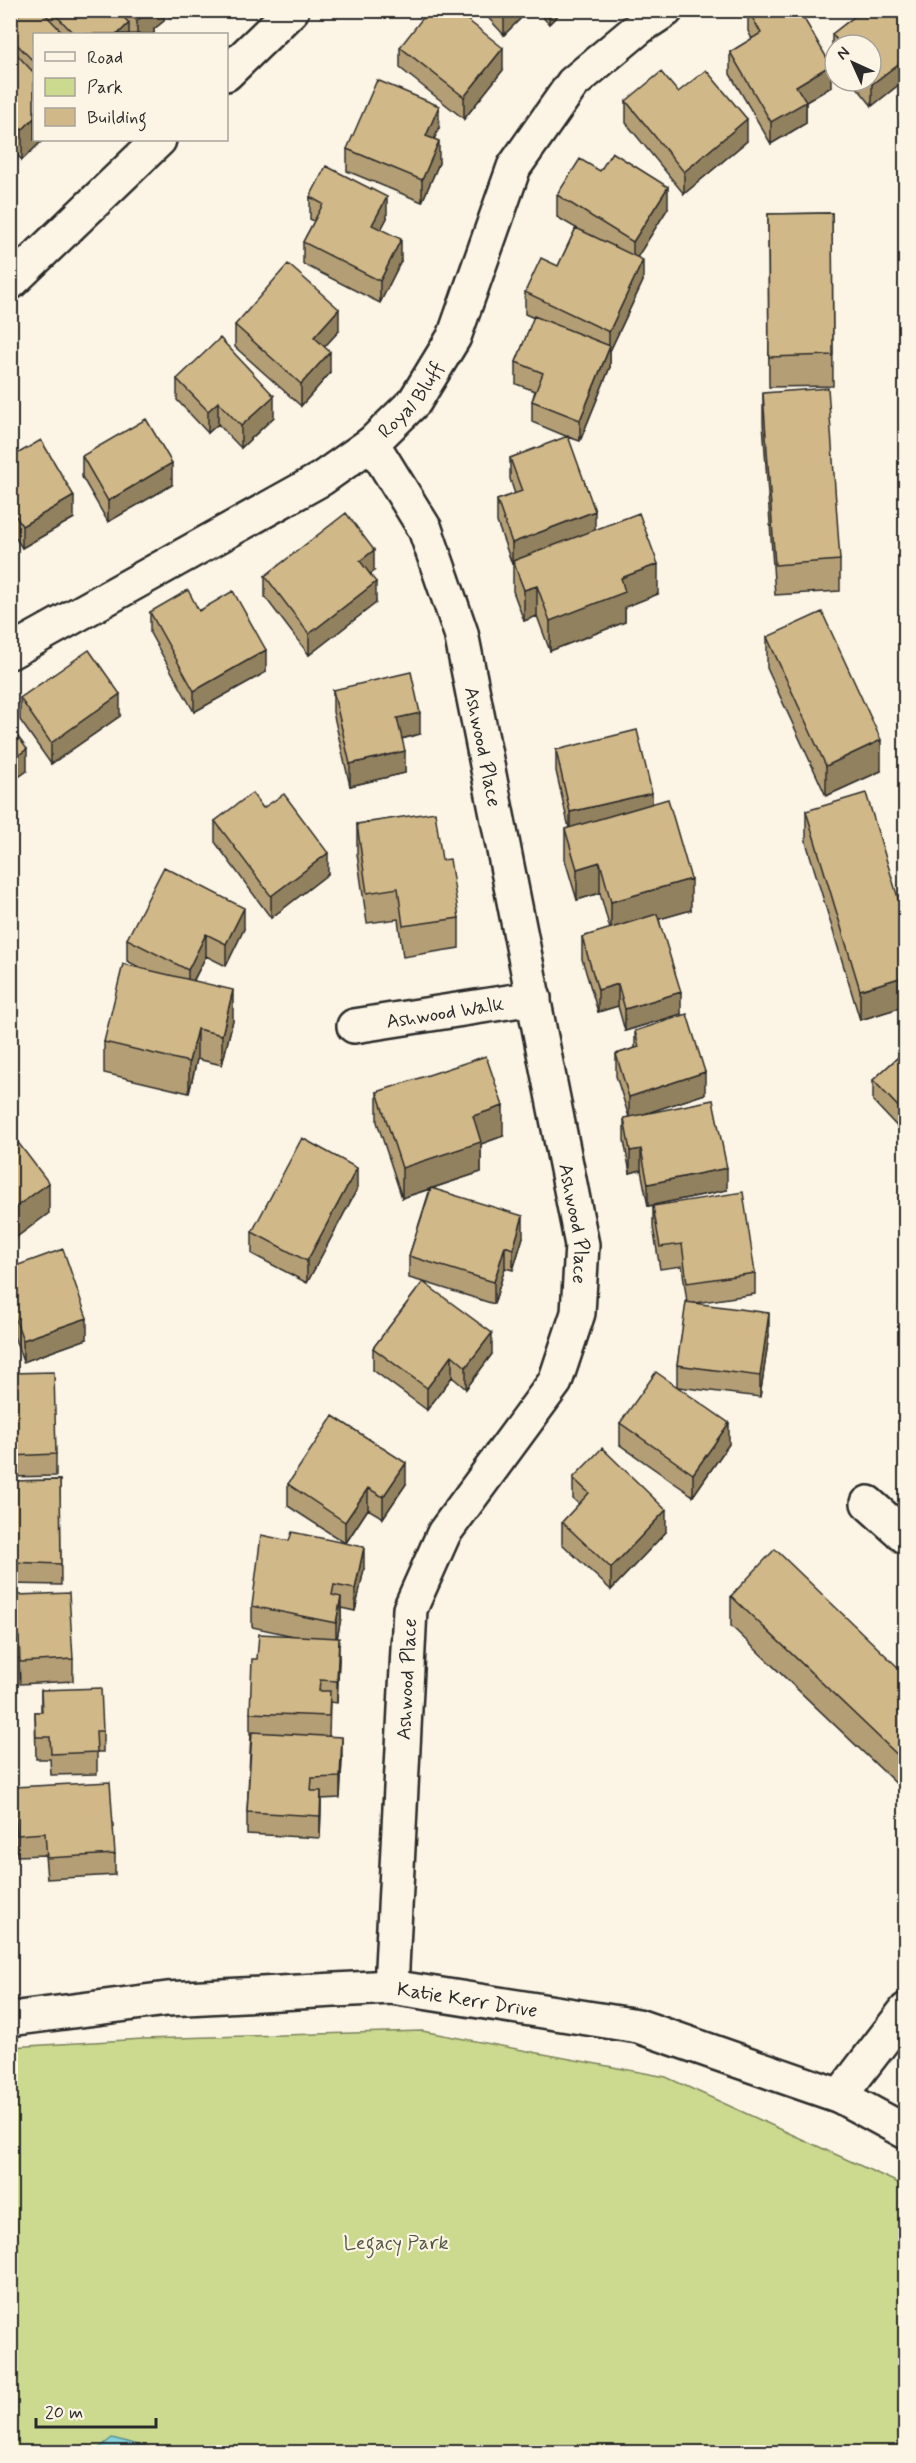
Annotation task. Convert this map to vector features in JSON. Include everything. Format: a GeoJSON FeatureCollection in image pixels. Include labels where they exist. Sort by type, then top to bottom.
{"type":"FeatureCollection","features":[{"type":"Feature","properties":{"kind":"street"},"geometry":{"type":"LineString","coordinates":[[228,72],[292,10]]}},
{"type":"Feature","properties":{"kind":"street","name":"Royal Bluff"},"geometry":{"type":"LineString","coordinates":[[10,652],[321,479],[372,443],[415,401],[454,337],[514,167],[573,83],[640,27],[666,10]]}},
{"type":"Feature","properties":{"kind":"street"},"geometry":{"type":"LineString","coordinates":[[10,284],[158,141]]}},
{"type":"Feature","properties":{"kind":"street","name":"Ashwood Place"},"geometry":{"type":"LineString","coordinates":[[372,443],[425,529],[461,633],[582,1245],[578,1313],[555,1382],[444,1533],[410,1609],[391,1987]]}},
{"type":"Feature","properties":{"kind":"street","name":"Ashwood Walk"},"geometry":{"type":"LineString","coordinates":[[354,1026],[534,998]]}},
{"type":"Feature","properties":{"kind":"street"},"geometry":{"type":"LineString","coordinates":[[868,1503],[906,1537]]}},
{"type":"Feature","properties":{"kind":"street","name":"Katie Kerr Drive"},"geometry":{"type":"LineString","coordinates":[[10,2019],[167,2000],[391,1987],[638,2026],[840,2096],[906,2132]]}},
{"type":"Feature","properties":{"kind":"street"},"geometry":{"type":"LineString","coordinates":[[840,2096],[906,2010]]}},
{"type":"Feature","properties":{"kind":"green space","name":"Legacy Park"},"geometry":{"type":"Polygon","coordinates":[[[422,2031],[666,2077],[905,2186],[905,2452],[11,2452],[11,2047],[143,2039],[422,2031]]]}},
{"type":"Feature","properties":{"kind":"water"},"geometry":{"type":"Polygon","coordinates":[[[112,2438],[165,2452],[94,2452],[112,2438]]]}},
{"type":"Feature","properties":{"kind":"building"},"geometry":{"type":"Polygon","coordinates":[[[24,10],[41,10],[63,33],[33,33],[33,61],[10,37],[10,23],[24,10]]]}},
{"type":"Feature","properties":{"kind":"building"},"geometry":{"type":"Polygon","coordinates":[[[51,10],[117,10],[129,23],[119,33],[73,33],[51,10]]]}},
{"type":"Feature","properties":{"kind":"building"},"geometry":{"type":"Polygon","coordinates":[[[127,10],[148,10],[137,21],[127,10]]]}},
{"type":"Feature","properties":{"kind":"building"},"geometry":{"type":"Polygon","coordinates":[[[429,10],[455,10],[503,48],[464,97],[400,47],[429,10]]]}},
{"type":"Feature","properties":{"kind":"building"},"geometry":{"type":"Polygon","coordinates":[[[748,10],[799,10],[823,51],[823,70],[796,86],[806,102],[771,122],[730,52],[761,33],[748,10]]]}},
{"type":"Feature","properties":{"kind":"building"},"geometry":{"type":"Polygon","coordinates":[[[863,10],[906,10],[906,58],[883,76],[883,33],[833,33],[863,10]]]}},
{"type":"Feature","properties":{"kind":"building"},"geometry":{"type":"Polygon","coordinates":[[[10,47],[33,72],[33,119],[22,130],[10,118],[10,47]]]}},
{"type":"Feature","properties":{"kind":"building"},"geometry":{"type":"Polygon","coordinates":[[[706,70],[747,119],[684,172],[626,101],[661,72],[678,92],[706,70]]]}},
{"type":"Feature","properties":{"kind":"building"},"geometry":{"type":"Polygon","coordinates":[[[377,80],[439,106],[426,136],[439,141],[422,180],[347,149],[377,80]]]}},
{"type":"Feature","properties":{"kind":"building"},"geometry":{"type":"Polygon","coordinates":[[[10,128],[17,135],[10,141],[10,128]]]}},
{"type":"Feature","properties":{"kind":"building"},"geometry":{"type":"Polygon","coordinates":[[[612,152],[668,187],[633,242],[557,195],[580,159],[600,171],[612,152]]]}},
{"type":"Feature","properties":{"kind":"building"},"geometry":{"type":"Polygon","coordinates":[[[326,166],[387,197],[372,225],[401,239],[380,281],[303,242],[323,204],[310,197],[326,166]]]}},
{"type":"Feature","properties":{"kind":"building"},"geometry":{"type":"Polygon","coordinates":[[[832,213],[833,355],[769,357],[768,214],[832,213]]]}},
{"type":"Feature","properties":{"kind":"building"},"geometry":{"type":"Polygon","coordinates":[[[576,228],[643,260],[609,332],[525,292],[541,258],[558,266],[576,228]]]}},
{"type":"Feature","properties":{"kind":"building"},"geometry":{"type":"Polygon","coordinates":[[[288,264],[339,309],[314,337],[330,352],[301,384],[235,325],[288,264]]]}},
{"type":"Feature","properties":{"kind":"building"},"geometry":{"type":"Polygon","coordinates":[[[534,316],[610,346],[580,420],[532,401],[543,373],[516,362],[534,316]]]}},
{"type":"Feature","properties":{"kind":"building"},"geometry":{"type":"Polygon","coordinates":[[[220,338],[274,396],[241,426],[218,402],[208,411],[177,379],[220,338]]]}},
{"type":"Feature","properties":{"kind":"building"},"geometry":{"type":"Polygon","coordinates":[[[828,388],[840,560],[775,565],[763,393],[828,388]]]}},
{"type":"Feature","properties":{"kind":"building"},"geometry":{"type":"Polygon","coordinates":[[[146,419],[172,463],[108,501],[82,456],[146,419]]]}},
{"type":"Feature","properties":{"kind":"building"},"geometry":{"type":"Polygon","coordinates":[[[568,436],[595,511],[512,543],[497,500],[522,491],[510,458],[568,436]]]}},
{"type":"Feature","properties":{"kind":"building"},"geometry":{"type":"Polygon","coordinates":[[[41,440],[74,496],[22,526],[10,507],[10,458],[41,440]]]}},
{"type":"Feature","properties":{"kind":"building"},"geometry":{"type":"Polygon","coordinates":[[[346,513],[374,550],[360,561],[376,582],[309,634],[265,576],[346,513]]]}},
{"type":"Feature","properties":{"kind":"building"},"geometry":{"type":"Polygon","coordinates":[[[639,513],[658,564],[621,578],[625,592],[550,621],[537,586],[524,590],[513,561],[639,513]]]}},
{"type":"Feature","properties":{"kind":"building"},"geometry":{"type":"Polygon","coordinates":[[[188,590],[199,611],[233,591],[266,650],[194,691],[150,612],[188,590]]]}},
{"type":"Feature","properties":{"kind":"building"},"geometry":{"type":"Polygon","coordinates":[[[822,612],[881,740],[826,766],[767,637],[822,612]]]}},
{"type":"Feature","properties":{"kind":"building"},"geometry":{"type":"Polygon","coordinates":[[[89,650],[120,694],[51,743],[20,698],[89,650]]]}},
{"type":"Feature","properties":{"kind":"building"},"geometry":{"type":"Polygon","coordinates":[[[411,672],[420,713],[397,718],[405,751],[350,764],[333,690],[411,672]]]}},
{"type":"Feature","properties":{"kind":"building"},"geometry":{"type":"Polygon","coordinates":[[[10,726],[27,749],[10,761],[10,726]]]}},
{"type":"Feature","properties":{"kind":"building"},"geometry":{"type":"Polygon","coordinates":[[[637,730],[652,793],[570,812],[556,750],[637,730]]]}},
{"type":"Feature","properties":{"kind":"building"},"geometry":{"type":"Polygon","coordinates":[[[252,793],[263,808],[284,794],[328,853],[271,896],[215,821],[252,793]]]}},
{"type":"Feature","properties":{"kind":"building"},"geometry":{"type":"Polygon","coordinates":[[[866,793],[906,924],[906,976],[860,990],[806,811],[866,793]]]}},
{"type":"Feature","properties":{"kind":"building"},"geometry":{"type":"Polygon","coordinates":[[[668,799],[691,879],[611,902],[600,862],[577,869],[565,829],[668,799]]]}},
{"type":"Feature","properties":{"kind":"building"},"geometry":{"type":"Polygon","coordinates":[[[435,812],[442,860],[450,859],[459,918],[403,926],[398,888],[367,893],[357,824],[435,812]]]}},
{"type":"Feature","properties":{"kind":"building"},"geometry":{"type":"Polygon","coordinates":[[[164,867],[244,908],[226,944],[206,934],[188,970],[127,939],[164,867]]]}},
{"type":"Feature","properties":{"kind":"building"},"geometry":{"type":"Polygon","coordinates":[[[657,914],[681,992],[625,1009],[618,984],[598,990],[582,937],[657,914]]]}},
{"type":"Feature","properties":{"kind":"building"},"geometry":{"type":"Polygon","coordinates":[[[123,964],[233,990],[222,1035],[197,1029],[189,1062],[104,1042],[123,964]]]}},
{"type":"Feature","properties":{"kind":"building"},"geometry":{"type":"Polygon","coordinates":[[[687,1014],[705,1072],[629,1097],[616,1054],[639,1047],[635,1031],[687,1014]]]}},
{"type":"Feature","properties":{"kind":"building"},"geometry":{"type":"Polygon","coordinates":[[[906,1050],[906,1115],[873,1080],[906,1050]]]}},
{"type":"Feature","properties":{"kind":"building"},"geometry":{"type":"Polygon","coordinates":[[[486,1056],[503,1106],[473,1116],[481,1142],[402,1168],[377,1092],[486,1056]]]}},
{"type":"Feature","properties":{"kind":"building"},"geometry":{"type":"Polygon","coordinates":[[[713,1100],[727,1168],[648,1184],[641,1149],[630,1151],[624,1118],[713,1100]]]}},
{"type":"Feature","properties":{"kind":"building"},"geometry":{"type":"Polygon","coordinates":[[[10,1132],[49,1183],[10,1211],[10,1132]]]}},
{"type":"Feature","properties":{"kind":"building"},"geometry":{"type":"Polygon","coordinates":[[[302,1138],[357,1168],[307,1261],[252,1232],[302,1138]]]}},
{"type":"Feature","properties":{"kind":"building"},"geometry":{"type":"Polygon","coordinates":[[[431,1188],[523,1216],[513,1249],[505,1246],[494,1282],[409,1256],[431,1188]]]}},
{"type":"Feature","properties":{"kind":"building"},"geometry":{"type":"Polygon","coordinates":[[[743,1192],[755,1273],[687,1283],[682,1244],[660,1247],[653,1206],[743,1192]]]}},
{"type":"Feature","properties":{"kind":"building"},"geometry":{"type":"Polygon","coordinates":[[[63,1249],[87,1318],[23,1340],[14,1315],[10,1316],[10,1268],[63,1249]]]}},
{"type":"Feature","properties":{"kind":"building"},"geometry":{"type":"Polygon","coordinates":[[[423,1282],[492,1333],[466,1367],[452,1355],[427,1388],[373,1348],[423,1282]]]}},
{"type":"Feature","properties":{"kind":"building"},"geometry":{"type":"Polygon","coordinates":[[[686,1302],[769,1313],[760,1376],[677,1365],[686,1302]]]}},
{"type":"Feature","properties":{"kind":"building"},"geometry":{"type":"Polygon","coordinates":[[[54,1372],[56,1454],[10,1456],[10,1373],[54,1372]]]}},
{"type":"Feature","properties":{"kind":"building"},"geometry":{"type":"Polygon","coordinates":[[[656,1372],[729,1423],[693,1474],[620,1423],[656,1372]]]}},
{"type":"Feature","properties":{"kind":"building"},"geometry":{"type":"Polygon","coordinates":[[[333,1416],[406,1463],[383,1497],[368,1488],[345,1522],[288,1484],[333,1416]]]}},
{"type":"Feature","properties":{"kind":"building"},"geometry":{"type":"Polygon","coordinates":[[[602,1448],[666,1510],[611,1568],[562,1522],[589,1493],[573,1478],[602,1448]]]}},
{"type":"Feature","properties":{"kind":"building"},"geometry":{"type":"Polygon","coordinates":[[[60,1480],[61,1564],[10,1562],[10,1481],[60,1480]]]}},
{"type":"Feature","properties":{"kind":"building"},"geometry":{"type":"Polygon","coordinates":[[[292,1532],[364,1547],[355,1589],[334,1585],[332,1595],[341,1597],[336,1623],[252,1606],[261,1535],[289,1541],[292,1532]]]}},
{"type":"Feature","properties":{"kind":"building"},"geometry":{"type":"Polygon","coordinates":[[[775,1549],[906,1675],[906,1763],[731,1596],[775,1549]]]}},
{"type":"Feature","properties":{"kind":"building"},"geometry":{"type":"Polygon","coordinates":[[[69,1593],[73,1659],[20,1662],[19,1637],[11,1637],[11,1622],[18,1621],[17,1595],[69,1593]]]}},
{"type":"Feature","properties":{"kind":"building"},"geometry":{"type":"Polygon","coordinates":[[[259,1634],[339,1638],[337,1681],[320,1680],[319,1691],[330,1691],[329,1716],[250,1713],[252,1659],[257,1659],[259,1634]]]}},
{"type":"Feature","properties":{"kind":"building"},"geometry":{"type":"Polygon","coordinates":[[[101,1688],[103,1731],[96,1731],[97,1752],[51,1754],[50,1737],[36,1737],[35,1712],[42,1712],[41,1690],[101,1688]]]}},
{"type":"Feature","properties":{"kind":"building"},"geometry":{"type":"Polygon","coordinates":[[[252,1732],[342,1737],[340,1777],[312,1778],[311,1791],[321,1791],[320,1816],[247,1812],[252,1732]]]}},
{"type":"Feature","properties":{"kind":"building"},"geometry":{"type":"Polygon","coordinates":[[[110,1782],[115,1854],[47,1858],[45,1833],[17,1835],[14,1787],[110,1782]]]}}]}
